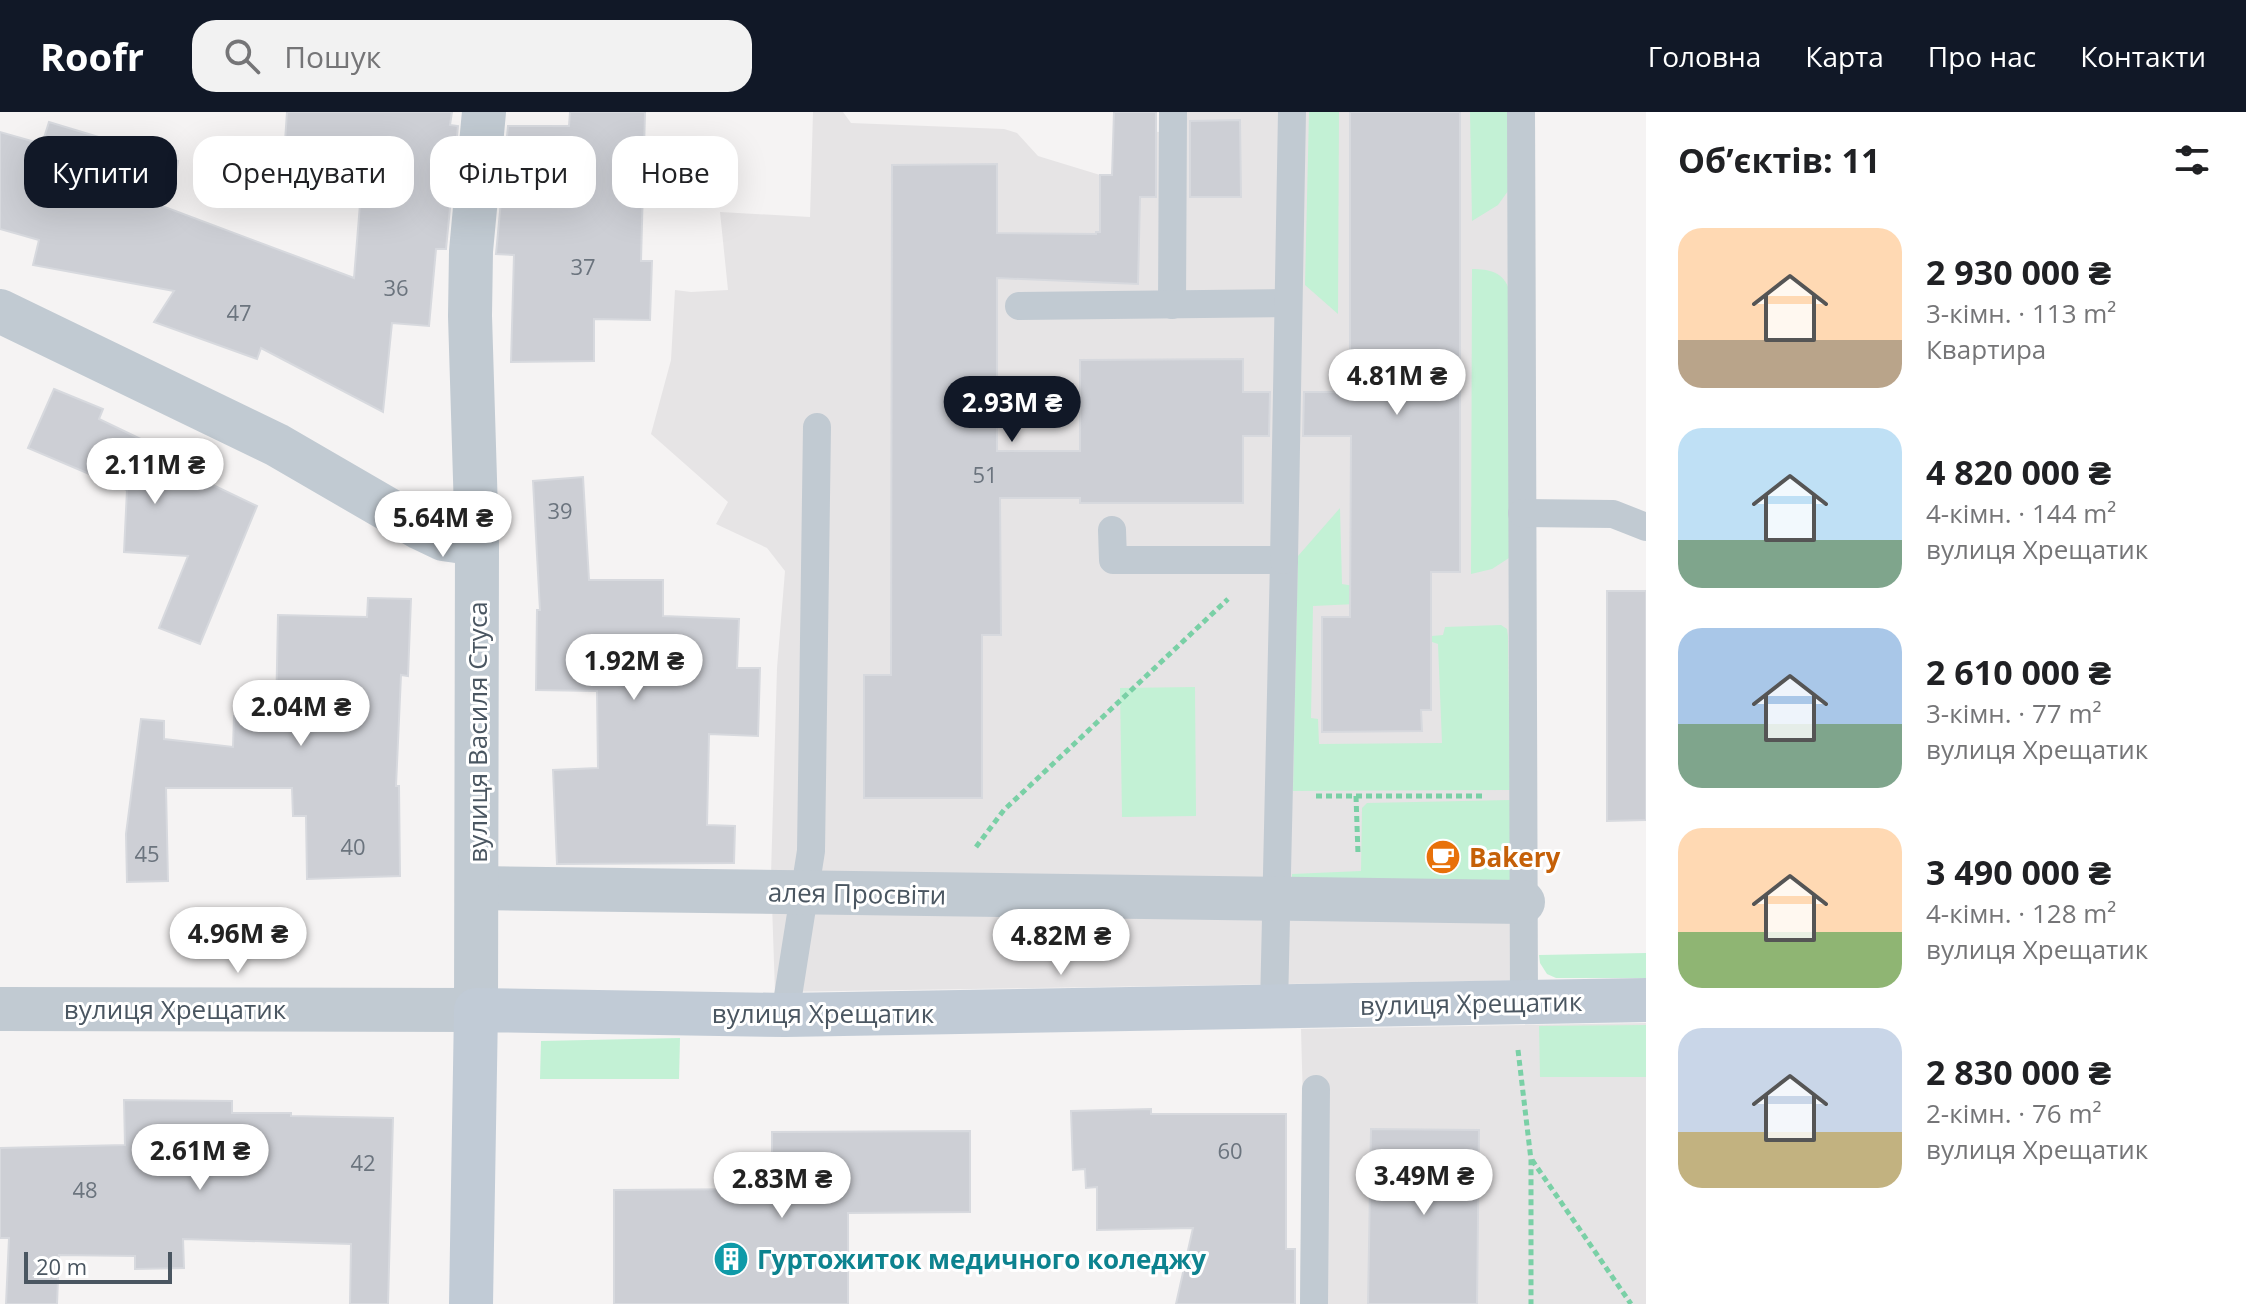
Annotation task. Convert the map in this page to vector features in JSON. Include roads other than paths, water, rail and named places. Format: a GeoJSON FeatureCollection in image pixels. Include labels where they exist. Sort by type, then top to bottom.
{"type":"FeatureCollection","features":[{"type":"Feature","properties":{"kind":"street","name":"вулиця Василя Стуса"},"geometry":{"type":"LineString","coordinates":[[471,1304],[478,888],[477,544],[470,316],[471,251],[484,112]]}},
{"type":"Feature","properties":{"kind":"street"},"geometry":{"type":"LineString","coordinates":[[0,311],[277,445],[420,528],[443,539],[477,544]]}},
{"type":"Feature","properties":{"kind":"street","name":"алея Просвіти"},"geometry":{"type":"LineString","coordinates":[[478,888],[1523,902]]}},
{"type":"Feature","properties":{"kind":"street","name":"вулиця Хрещатик"},"geometry":{"type":"LineString","coordinates":[[0,1009],[476,1010],[785,1015],[1646,1000]]}},
{"type":"Feature","properties":{"kind":"lane"},"geometry":{"type":"LineString","coordinates":[[1172,305],[1173,112]]}},
{"type":"Feature","properties":{"kind":"lane"},"geometry":{"type":"LineString","coordinates":[[1274,1007],[1279,797],[1271,560],[1288,303],[1292,112]]}},
{"type":"Feature","properties":{"kind":"lane"},"geometry":{"type":"LineString","coordinates":[[1521,112],[1524,1002]]}},
{"type":"Feature","properties":{"kind":"lane"},"geometry":{"type":"LineString","coordinates":[[1019,306],[1288,303]]}},
{"type":"Feature","properties":{"kind":"lane"},"geometry":{"type":"LineString","coordinates":[[785,1015],[811,851],[817,427]]}},
{"type":"Feature","properties":{"kind":"lane"},"geometry":{"type":"LineString","coordinates":[[1522,513],[1613,514],[1646,527]]}},
{"type":"Feature","properties":{"kind":"lane"},"geometry":{"type":"LineString","coordinates":[[1112,530],[1113,560],[1271,560]]}},
{"type":"Feature","properties":{"kind":"lane"},"geometry":{"type":"LineString","coordinates":[[1314,1304],[1316,1089]]}},
{"type":"Feature","properties":{"kind":"place","name":"Bakery"},"geometry":{"type":"Point","coordinates":[1443,857]}},
{"type":"Feature","properties":{"kind":"place","name":"Гуртожиток медичного коледжу"},"geometry":{"type":"Point","coordinates":[731,1259]}}]}
